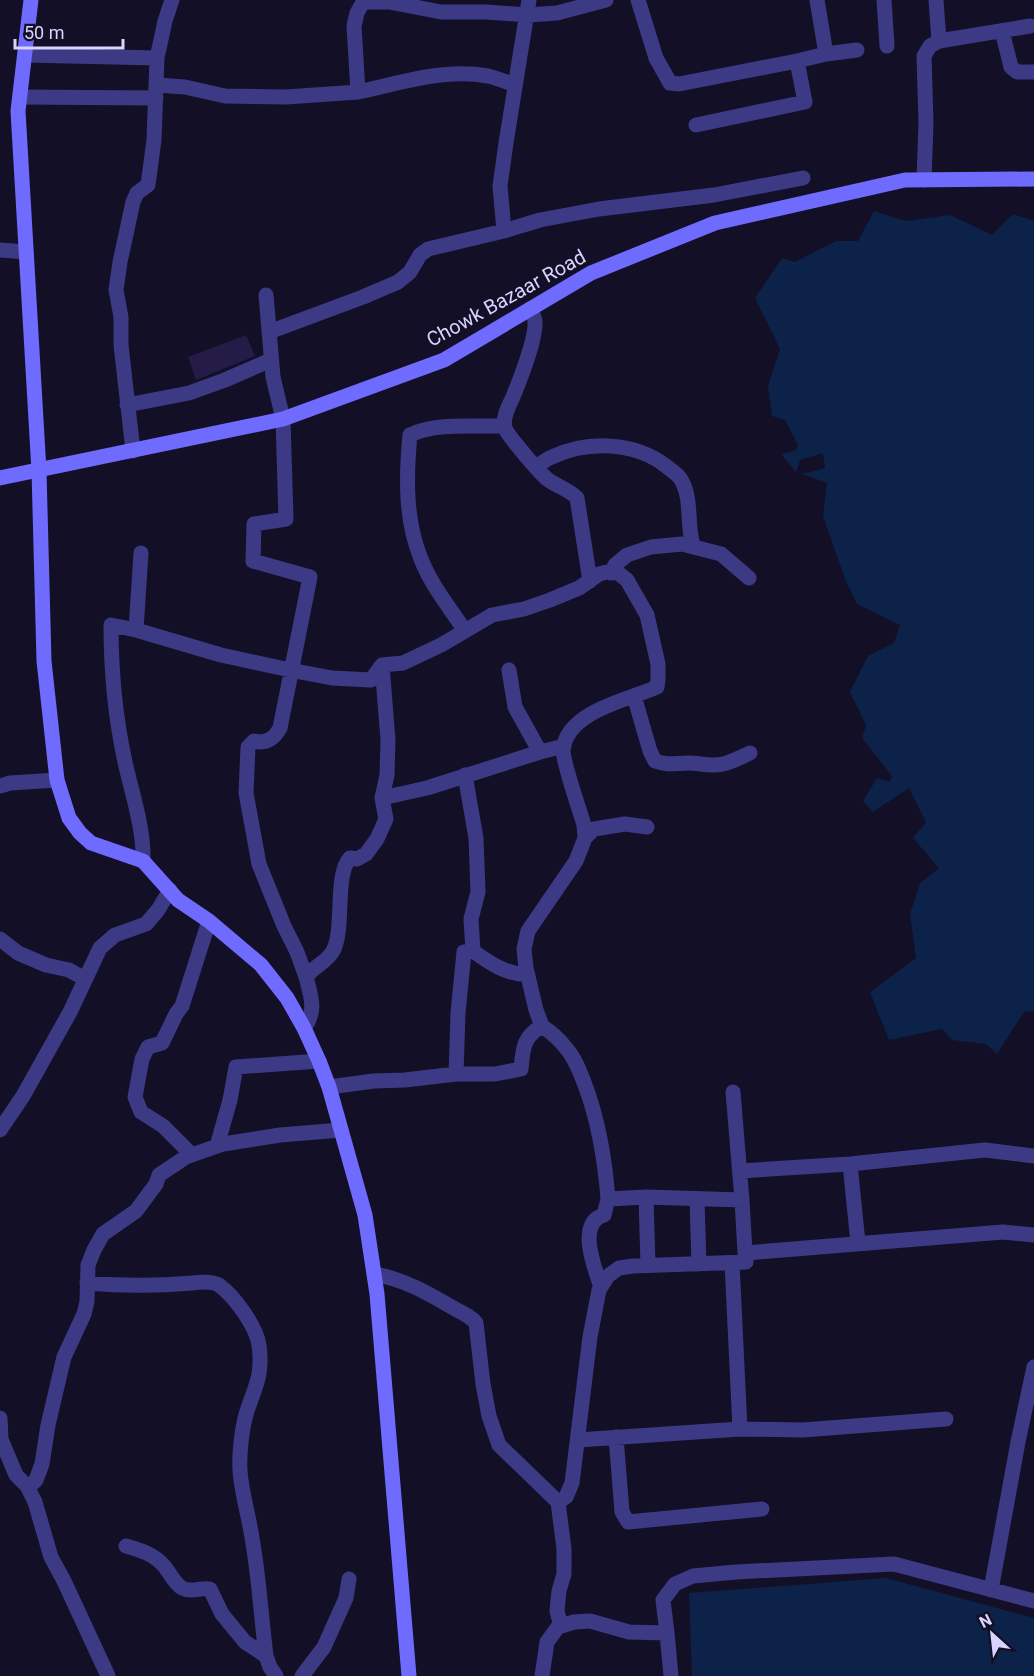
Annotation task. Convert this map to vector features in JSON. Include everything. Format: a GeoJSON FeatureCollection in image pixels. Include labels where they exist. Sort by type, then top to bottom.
{"type":"FeatureCollection","features":[{"type":"Feature","properties":{"kind":"street"},"geometry":{"type":"LineString","coordinates":[[31,0],[18,111],[39,471],[44,661],[57,780],[69,818],[91,843],[143,861],[178,900],[209,921],[261,965],[287,998],[319,1060],[329,1087],[365,1215],[378,1294],[410,1676]]}},
{"type":"Feature","properties":{"kind":"street"},"geometry":{"type":"LineString","coordinates":[[133,451],[121,345],[121,317],[116,290],[133,202],[137,193],[148,185],[154,140],[157,58],[172,0]]}},
{"type":"Feature","properties":{"kind":"street"},"geometry":{"type":"LineString","coordinates":[[358,92],[354,26],[363,1],[389,2],[441,12],[486,12],[528,7],[557,13],[606,0]]}},
{"type":"Feature","properties":{"kind":"street"},"geometry":{"type":"LineString","coordinates":[[638,0],[656,58],[670,83],[679,84],[826,54],[857,50]]}},
{"type":"Feature","properties":{"kind":"street"},"geometry":{"type":"LineString","coordinates":[[817,0],[826,54]]}},
{"type":"Feature","properties":{"kind":"street"},"geometry":{"type":"LineString","coordinates":[[884,0],[887,46]]}},
{"type":"Feature","properties":{"kind":"street"},"geometry":{"type":"LineString","coordinates":[[936,0],[939,41]]}},
{"type":"Feature","properties":{"kind":"street"},"geometry":{"type":"LineString","coordinates":[[504,231],[500,186],[528,7]]}},
{"type":"Feature","properties":{"kind":"street"},"geometry":{"type":"LineString","coordinates":[[924,180],[926,123],[924,56],[930,46],[939,41],[1030,26]]}},
{"type":"Feature","properties":{"kind":"street"},"geometry":{"type":"LineString","coordinates":[[1002,31],[1011,67],[1017,72],[1034,72]]}},
{"type":"Feature","properties":{"kind":"street"},"geometry":{"type":"LineString","coordinates":[[25,55],[157,58]]}},
{"type":"Feature","properties":{"kind":"street"},"geometry":{"type":"LineString","coordinates":[[696,125],[805,102],[796,61]]}},
{"type":"Feature","properties":{"kind":"street"},"geometry":{"type":"LineString","coordinates":[[20,97],[156,92],[185,87],[225,96],[286,97],[358,92],[442,74],[468,73],[491,76],[515,85]]}},
{"type":"Feature","properties":{"kind":"street"},"geometry":{"type":"LineString","coordinates":[[269,332],[398,282],[410,272],[420,255],[428,249],[540,220],[587,211],[714,195],[803,178]]}},
{"type":"Feature","properties":{"kind":"street","name":"Chowk Bazaar Road"},"geometry":{"type":"LineString","coordinates":[[0,478],[283,419],[444,360],[591,273],[715,223],[905,180],[1034,179]]}},
{"type":"Feature","properties":{"kind":"street"},"geometry":{"type":"LineString","coordinates":[[0,250],[26,252]]}},
{"type":"Feature","properties":{"kind":"street"},"geometry":{"type":"LineString","coordinates":[[266,295],[271,360],[283,419],[286,519],[254,525],[253,561],[310,578],[280,728],[276,735],[268,741],[261,743],[254,741],[248,747],[246,793],[259,864],[306,977],[312,1015],[304,1028]]}},
{"type":"Feature","properties":{"kind":"street"},"geometry":{"type":"LineString","coordinates":[[530,309],[536,319],[534,332],[504,426],[510,437],[545,478],[576,498],[590,581]]}},
{"type":"Feature","properties":{"kind":"street"},"geometry":{"type":"LineString","coordinates":[[127,405],[189,393],[271,360]]}},
{"type":"Feature","properties":{"kind":"street"},"geometry":{"type":"LineString","coordinates":[[465,631],[421,559],[415,538],[408,502],[407,468],[410,435],[418,431],[440,427],[504,426]]}},
{"type":"Feature","properties":{"kind":"street"},"geometry":{"type":"LineString","coordinates":[[536,467],[552,457],[577,449],[604,445],[634,450],[651,456],[680,477],[686,489],[693,546]]}},
{"type":"Feature","properties":{"kind":"street"},"geometry":{"type":"LineString","coordinates":[[611,573],[615,565],[627,555],[651,547],[682,544],[721,554],[749,579]]}},
{"type":"Feature","properties":{"kind":"street"},"geometry":{"type":"LineString","coordinates":[[136,630],[141,553]]}},
{"type":"Feature","properties":{"kind":"street"},"geometry":{"type":"LineString","coordinates":[[143,861],[144,844],[124,759],[113,695],[111,625],[221,655],[290,670],[332,678],[371,680],[382,665],[403,663],[441,645],[492,615],[524,609],[569,593],[599,574],[618,573],[627,580],[647,615],[658,664],[658,679],[657,687],[600,708],[568,734],[562,750],[584,825],[585,838]]}},
{"type":"Feature","properties":{"kind":"street"},"geometry":{"type":"LineString","coordinates":[[306,977],[333,952],[337,937],[345,863],[350,858],[357,859],[366,854],[377,839],[386,819],[382,798],[387,775],[387,740],[382,665]]}},
{"type":"Feature","properties":{"kind":"street"},"geometry":{"type":"LineString","coordinates":[[509,670],[515,707],[540,752]]}},
{"type":"Feature","properties":{"kind":"street"},"geometry":{"type":"LineString","coordinates":[[634,696],[655,761],[665,764],[722,765],[750,753]]}},
{"type":"Feature","properties":{"kind":"street"},"geometry":{"type":"LineString","coordinates":[[382,798],[427,788],[564,746]]}},
{"type":"Feature","properties":{"kind":"street"},"geometry":{"type":"LineString","coordinates":[[465,775],[476,849],[478,892],[471,919],[473,951]]}},
{"type":"Feature","properties":{"kind":"street"},"geometry":{"type":"LineString","coordinates":[[0,786],[10,783],[57,780]]}},
{"type":"Feature","properties":{"kind":"street"},"geometry":{"type":"LineString","coordinates":[[601,1287],[590,1252],[589,1238],[592,1224],[597,1217],[604,1215],[608,1199],[604,1155],[590,1097],[580,1071],[568,1050],[542,1026],[536,1010],[524,949],[528,931],[576,861],[585,838],[594,829],[625,824],[647,827]]}},
{"type":"Feature","properties":{"kind":"street"},"geometry":{"type":"LineString","coordinates":[[0,1130],[23,1096],[66,1021],[100,948],[115,935],[146,924],[170,890]]}},
{"type":"Feature","properties":{"kind":"street"},"geometry":{"type":"LineString","coordinates":[[192,1155],[163,1126],[141,1112],[135,1097],[142,1059],[148,1047],[162,1043],[182,1006],[209,921]]}},
{"type":"Feature","properties":{"kind":"street"},"geometry":{"type":"LineString","coordinates":[[0,939],[18,953],[69,970],[85,979]]}},
{"type":"Feature","properties":{"kind":"street"},"geometry":{"type":"LineString","coordinates":[[456,1074],[458,1013],[464,952],[473,951],[500,969],[528,975]]}},
{"type":"Feature","properties":{"kind":"street"},"geometry":{"type":"LineString","coordinates":[[329,1087],[456,1074],[495,1074],[521,1069],[524,1046],[532,1032],[542,1026]]}},
{"type":"Feature","properties":{"kind":"street"},"geometry":{"type":"LineString","coordinates":[[217,1146],[230,1100],[236,1067],[319,1060]]}},
{"type":"Feature","properties":{"kind":"street"},"geometry":{"type":"LineString","coordinates":[[558,1502],[566,1497],[572,1483],[590,1337],[599,1290],[608,1276],[619,1268],[648,1265],[746,1262],[732,1092]]}},
{"type":"Feature","properties":{"kind":"street"},"geometry":{"type":"LineString","coordinates":[[28,1488],[36,1480],[42,1464],[48,1425],[64,1357],[84,1314],[87,1302],[88,1265],[103,1234],[136,1211],[156,1184],[159,1175],[192,1155],[217,1146],[280,1135],[341,1130]]}},
{"type":"Feature","properties":{"kind":"street"},"geometry":{"type":"LineString","coordinates":[[740,1171],[850,1164],[985,1150],[1034,1156]]}},
{"type":"Feature","properties":{"kind":"street"},"geometry":{"type":"LineString","coordinates":[[850,1164],[858,1243]]}},
{"type":"Feature","properties":{"kind":"street"},"geometry":{"type":"LineString","coordinates":[[608,1199],[646,1197],[742,1200]]}},
{"type":"Feature","properties":{"kind":"street"},"geometry":{"type":"LineString","coordinates":[[646,1197],[648,1265]]}},
{"type":"Feature","properties":{"kind":"street"},"geometry":{"type":"LineString","coordinates":[[697,1200],[699,1264]]}},
{"type":"Feature","properties":{"kind":"street"},"geometry":{"type":"LineString","coordinates":[[745,1253],[1003,1232],[1034,1235]]}},
{"type":"Feature","properties":{"kind":"street"},"geometry":{"type":"LineString","coordinates":[[732,1263],[740,1429]]}},
{"type":"Feature","properties":{"kind":"street"},"geometry":{"type":"LineString","coordinates":[[374,1274],[403,1281],[470,1316],[476,1323],[489,1416],[499,1445],[558,1502],[564,1549],[564,1574],[557,1611],[561,1626]]}},
{"type":"Feature","properties":{"kind":"street"},"geometry":{"type":"LineString","coordinates":[[87,1283],[142,1285],[217,1283],[252,1326],[258,1341],[261,1363],[257,1384],[246,1413],[240,1471],[253,1540],[266,1656],[276,1676]]}},
{"type":"Feature","properties":{"kind":"street"},"geometry":{"type":"LineString","coordinates":[[991,1590],[1034,1367]]}},
{"type":"Feature","properties":{"kind":"street"},"geometry":{"type":"LineString","coordinates":[[0,1418],[0,1438],[4,1448],[16,1475],[28,1488],[35,1502],[51,1557],[108,1676]]}},
{"type":"Feature","properties":{"kind":"street"},"geometry":{"type":"LineString","coordinates":[[578,1440],[740,1429],[803,1430],[946,1419]]}},
{"type":"Feature","properties":{"kind":"street"},"geometry":{"type":"LineString","coordinates":[[616,1437],[622,1512],[627,1522],[762,1509]]}},
{"type":"Feature","properties":{"kind":"street"},"geometry":{"type":"LineString","coordinates":[[126,1546],[143,1550],[157,1560],[183,1589],[192,1591],[210,1589],[222,1614],[232,1627],[245,1642],[266,1656]]}},
{"type":"Feature","properties":{"kind":"street"},"geometry":{"type":"LineString","coordinates":[[671,1676],[663,1600],[675,1584],[693,1576],[894,1564],[1034,1601]]}},
{"type":"Feature","properties":{"kind":"street"},"geometry":{"type":"LineString","coordinates":[[302,1676],[324,1647],[343,1606],[349,1580]]}},
{"type":"Feature","properties":{"kind":"street"},"geometry":{"type":"LineString","coordinates":[[542,1676],[547,1642],[558,1627],[574,1622],[590,1621],[630,1632],[667,1633]]}},
{"type":"Feature","properties":{"kind":"water"},"geometry":{"type":"Polygon","coordinates":[[[874,211],[906,221],[950,215],[992,235],[1013,214],[1034,221],[1034,1011],[1024,1012],[997,1054],[986,1044],[952,1040],[942,1029],[889,1040],[870,992],[916,958],[910,914],[920,883],[939,868],[913,838],[926,822],[909,788],[873,812],[863,801],[877,778],[890,782],[892,776],[862,738],[866,725],[850,692],[868,656],[894,643],[900,625],[857,604],[845,579],[823,516],[827,483],[802,474],[825,468],[823,453],[800,460],[796,472],[781,454],[795,451],[798,445],[785,420],[772,416],[768,386],[780,349],[755,298],[782,258],[795,262],[836,241],[858,241],[874,211]]]}},
{"type":"Feature","properties":{"kind":"water"},"geometry":{"type":"Polygon","coordinates":[[[886,1578],[1034,1618],[1034,1676],[692,1676],[689,1593],[886,1578]]]}},
{"type":"Feature","properties":{"kind":"building"},"geometry":{"type":"Polygon","coordinates":[[[246,335],[255,356],[196,380],[188,357],[246,335]]]}}]}
